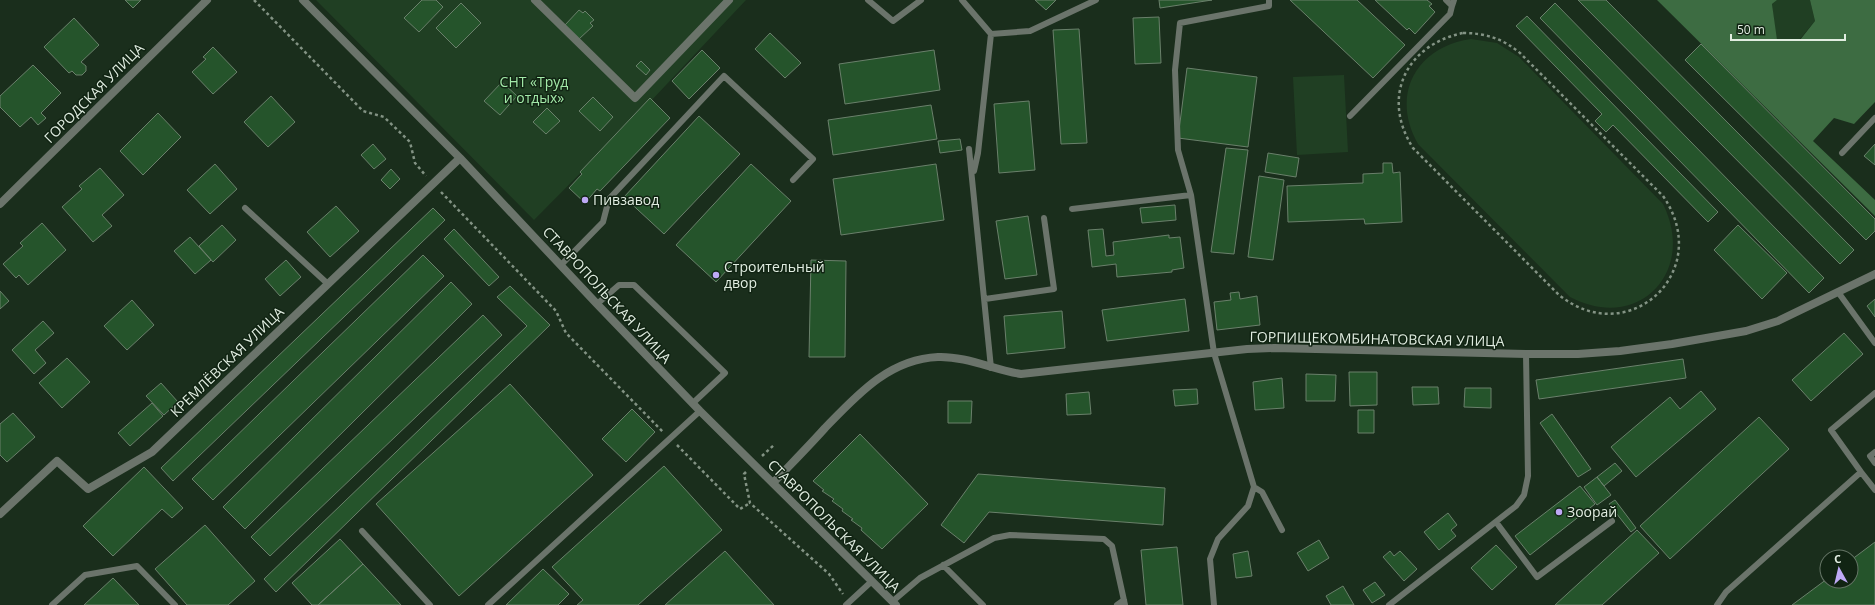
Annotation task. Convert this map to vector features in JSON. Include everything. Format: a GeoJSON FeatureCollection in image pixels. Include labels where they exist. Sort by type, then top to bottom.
{"type":"FeatureCollection","features":[{"type":"Feature","properties":{"kind":"street","name":"ГОРОДСКАЯ УЛИЦА"},"geometry":{"type":"LineString","coordinates":[[0,204],[207,0]]}},
{"type":"Feature","properties":{"kind":"street","name":"СТАВРОПОЛЬСКАЯ УЛИЦА"},"geometry":{"type":"LineString","coordinates":[[303,0],[460,158],[692,403],[894,603]]}},
{"type":"Feature","properties":{"kind":"street"},"geometry":{"type":"LineString","coordinates":[[535,0],[635,98],[729,0]]}},
{"type":"Feature","properties":{"kind":"street","name":"КРЕМЛЁВСКАЯ УЛИЦА"},"geometry":{"type":"LineString","coordinates":[[0,514],[56,461],[88,489],[152,452],[460,158]]}},
{"type":"Feature","properties":{"kind":"street","name":"ГОРПИЩЕКОМБИНАТОВСКАЯ УЛИЦА"},"geometry":{"type":"LineString","coordinates":[[773,484],[858,394],[888,372],[907,363],[939,357],[971,361],[991,368],[1021,374],[1274,348],[1526,354],[1578,354],[1620,351],[1672,344],[1746,330],[1778,321],[1875,274]]}},
{"type":"Feature","properties":{"kind":"lane"},"geometry":{"type":"LineString","coordinates":[[868,0],[893,21],[921,0]]}},
{"type":"Feature","properties":{"kind":"lane"},"geometry":{"type":"LineString","coordinates":[[962,0],[991,34],[978,154],[973,174]]}},
{"type":"Feature","properties":{"kind":"lane"},"geometry":{"type":"LineString","coordinates":[[991,34],[1030,31],[1096,0]]}},
{"type":"Feature","properties":{"kind":"lane"},"geometry":{"type":"LineString","coordinates":[[1214,605],[1210,559],[1218,539],[1248,506],[1254,487],[1214,353],[1191,195],[1178,150],[1176,70],[1180,23],[1269,6],[1269,0]]}},
{"type":"Feature","properties":{"kind":"lane"},"geometry":{"type":"LineString","coordinates":[[1350,116],[1450,14],[1453,3],[1446,0]]}},
{"type":"Feature","properties":{"kind":"lane"},"geometry":{"type":"LineString","coordinates":[[561,265],[603,222],[609,199],[724,76],[813,159],[793,180]]}},
{"type":"Feature","properties":{"kind":"lane"},"geometry":{"type":"LineString","coordinates":[[1842,153],[1875,118]]}},
{"type":"Feature","properties":{"kind":"lane"},"geometry":{"type":"LineString","coordinates":[[969,149],[973,174],[991,368]]}},
{"type":"Feature","properties":{"kind":"lane"},"geometry":{"type":"LineString","coordinates":[[1072,209],[1191,195]]}},
{"type":"Feature","properties":{"kind":"lane"},"geometry":{"type":"LineString","coordinates":[[245,208],[328,284]]}},
{"type":"Feature","properties":{"kind":"lane"},"geometry":{"type":"LineString","coordinates":[[985,299],[1054,289],[1044,218]]}},
{"type":"Feature","properties":{"kind":"lane"},"geometry":{"type":"LineString","coordinates":[[597,304],[619,285],[634,285],[725,373],[692,403]]}},
{"type":"Feature","properties":{"kind":"lane"},"geometry":{"type":"LineString","coordinates":[[1838,292],[1875,343]]}},
{"type":"Feature","properties":{"kind":"lane"},"geometry":{"type":"LineString","coordinates":[[1389,605],[1516,506],[1524,495],[1527,484],[1526,354]]}},
{"type":"Feature","properties":{"kind":"lane"},"geometry":{"type":"LineString","coordinates":[[1875,393],[1831,430],[1875,490]]}},
{"type":"Feature","properties":{"kind":"lane"},"geometry":{"type":"LineString","coordinates":[[488,605],[700,410]]}},
{"type":"Feature","properties":{"kind":"lane"},"geometry":{"type":"LineString","coordinates":[[1875,452],[1870,456],[1875,463]]}},
{"type":"Feature","properties":{"kind":"lane"},"geometry":{"type":"LineString","coordinates":[[1717,605],[1726,592],[1861,472]]}},
{"type":"Feature","properties":{"kind":"lane"},"geometry":{"type":"LineString","coordinates":[[1254,487],[1262,492],[1282,530]]}},
{"type":"Feature","properties":{"kind":"lane"},"geometry":{"type":"LineString","coordinates":[[1496,522],[1537,576],[1612,521]]}},
{"type":"Feature","properties":{"kind":"lane"},"geometry":{"type":"LineString","coordinates":[[362,531],[430,605]]}},
{"type":"Feature","properties":{"kind":"lane"},"geometry":{"type":"LineString","coordinates":[[894,603],[920,578],[994,538],[1010,534],[1104,539],[1112,546],[1125,602],[1117,605]]}},
{"type":"Feature","properties":{"kind":"lane"},"geometry":{"type":"LineString","coordinates":[[52,605],[85,576],[137,566],[175,605]]}},
{"type":"Feature","properties":{"kind":"lane"},"geometry":{"type":"LineString","coordinates":[[943,566],[983,605]]}},
{"type":"Feature","properties":{"kind":"lane"},"geometry":{"type":"LineString","coordinates":[[848,604],[872,581]]}},
{"type":"Feature","properties":{"kind":"path"},"geometry":{"type":"LineString","coordinates":[[254,0],[363,111],[384,117],[410,142],[415,163],[556,311],[566,333],[740,509],[750,503]]}},
{"type":"Feature","properties":{"kind":"path"},"geometry":{"type":"LineString","coordinates":[[1476,33],[1500,39],[1520,53],[1663,196],[1671,207],[1679,231],[1678,257],[1674,269],[1660,291],[1641,306],[1629,311],[1604,314],[1580,308],[1559,295],[1413,148],[1401,126],[1398,100],[1404,75],[1411,64],[1428,46],[1451,35],[1476,33]]}},
{"type":"Feature","properties":{"kind":"path"},"geometry":{"type":"LineString","coordinates":[[744,474],[750,503],[829,574],[848,604]]}},
{"type":"Feature","properties":{"kind":"green space","name":"СНТ «Труд и отдых»"},"geometry":{"type":"Polygon","coordinates":[[[316,0],[746,0],[634,119],[534,220],[316,0]]]}},
{"type":"Feature","properties":{"kind":"green space"},"geometry":{"type":"Polygon","coordinates":[[[1657,0],[1777,0],[1772,4],[1777,40],[1800,40],[1815,21],[1810,0],[1875,0],[1875,102],[1854,124],[1834,118],[1813,141],[1875,200],[1875,216],[1657,0]]]}},
{"type":"Feature","properties":{"kind":"green space"},"geometry":{"type":"Polygon","coordinates":[[[1777,0],[1810,0],[1815,21],[1799,40],[1776,40],[1772,4],[1777,0]]]}},
{"type":"Feature","properties":{"kind":"green space"},"geometry":{"type":"Polygon","coordinates":[[[1471,39],[1497,43],[1519,57],[1663,204],[1672,229],[1672,252],[1666,273],[1655,290],[1638,301],[1618,307],[1595,306],[1570,297],[1418,144],[1410,126],[1407,108],[1408,91],[1413,76],[1423,63],[1436,52],[1452,44],[1471,39]]]}},
{"type":"Feature","properties":{"kind":"green space"},"geometry":{"type":"Polygon","coordinates":[[[1344,75],[1348,152],[1297,155],[1293,77],[1344,75]]]}},
{"type":"Feature","properties":{"kind":"building"},"geometry":{"type":"Polygon","coordinates":[[[125,0],[141,0],[133,8],[125,0]]]}},
{"type":"Feature","properties":{"kind":"building"},"geometry":{"type":"Polygon","coordinates":[[[422,0],[436,0],[443,7],[419,32],[404,18],[422,0]]]}},
{"type":"Feature","properties":{"kind":"building"},"geometry":{"type":"Polygon","coordinates":[[[1035,0],[1056,0],[1046,10],[1035,0]]]}},
{"type":"Feature","properties":{"kind":"building"},"geometry":{"type":"Polygon","coordinates":[[[1159,0],[1212,0],[1160,8],[1159,0]]]}},
{"type":"Feature","properties":{"kind":"building"},"geometry":{"type":"Polygon","coordinates":[[[1290,0],[1357,0],[1405,45],[1373,78],[1290,0]]]}},
{"type":"Feature","properties":{"kind":"building"},"geometry":{"type":"Polygon","coordinates":[[[1375,0],[1427,0],[1432,4],[1429,6],[1435,12],[1415,34],[1409,28],[1407,30],[1375,0]]]}},
{"type":"Feature","properties":{"kind":"building"},"geometry":{"type":"Polygon","coordinates":[[[1578,0],[1606,0],[1854,250],[1840,264],[1578,0]]]}},
{"type":"Feature","properties":{"kind":"building"},"geometry":{"type":"Polygon","coordinates":[[[461,3],[481,23],[456,48],[436,28],[461,3]]]}},
{"type":"Feature","properties":{"kind":"building"},"geometry":{"type":"Polygon","coordinates":[[[1555,3],[1824,278],[1809,293],[1540,18],[1555,3]]]}},
{"type":"Feature","properties":{"kind":"building"},"geometry":{"type":"Polygon","coordinates":[[[579,10],[583,13],[585,11],[594,20],[590,23],[593,26],[579,39],[565,25],[579,10]]]}},
{"type":"Feature","properties":{"kind":"building"},"geometry":{"type":"Polygon","coordinates":[[[1527,16],[1718,212],[1708,222],[1613,125],[1606,132],[1595,121],[1602,114],[1516,26],[1527,16]]]}},
{"type":"Feature","properties":{"kind":"building"},"geometry":{"type":"Polygon","coordinates":[[[1159,17],[1161,63],[1135,64],[1133,18],[1159,17]]]}},
{"type":"Feature","properties":{"kind":"building"},"geometry":{"type":"Polygon","coordinates":[[[74,18],[99,45],[81,62],[86,66],[86,71],[82,75],[76,75],[72,71],[69,73],[44,47],[74,18]]]}},
{"type":"Feature","properties":{"kind":"building"},"geometry":{"type":"Polygon","coordinates":[[[1079,29],[1087,143],[1061,144],[1053,30],[1079,29]]]}},
{"type":"Feature","properties":{"kind":"building"},"geometry":{"type":"Polygon","coordinates":[[[770,33],[801,63],[785,78],[755,49],[770,33]]]}},
{"type":"Feature","properties":{"kind":"building"},"geometry":{"type":"Polygon","coordinates":[[[1701,44],[1875,219],[1875,231],[1866,240],[1685,60],[1701,44]]]}},
{"type":"Feature","properties":{"kind":"building"},"geometry":{"type":"Polygon","coordinates":[[[213,47],[237,72],[213,94],[192,72],[206,59],[203,57],[213,47]]]}},
{"type":"Feature","properties":{"kind":"building"},"geometry":{"type":"Polygon","coordinates":[[[702,50],[720,68],[689,99],[672,81],[702,50]]]}},
{"type":"Feature","properties":{"kind":"building"},"geometry":{"type":"Polygon","coordinates":[[[934,50],[940,90],[845,104],[839,64],[934,50]]]}},
{"type":"Feature","properties":{"kind":"building"},"geometry":{"type":"Polygon","coordinates":[[[641,61],[650,70],[646,75],[636,66],[641,61]]]}},
{"type":"Feature","properties":{"kind":"building"},"geometry":{"type":"Polygon","coordinates":[[[33,65],[61,93],[41,113],[46,118],[38,125],[31,117],[20,127],[0,107],[0,96],[33,65]]]}},
{"type":"Feature","properties":{"kind":"building"},"geometry":{"type":"Polygon","coordinates":[[[1187,68],[1257,77],[1248,147],[1178,138],[1187,68]]]}},
{"type":"Feature","properties":{"kind":"building"},"geometry":{"type":"Polygon","coordinates":[[[502,82],[517,96],[500,115],[484,101],[502,82]]]}},
{"type":"Feature","properties":{"kind":"building"},"geometry":{"type":"Polygon","coordinates":[[[271,96],[295,122],[268,147],[244,122],[271,96]]]}},
{"type":"Feature","properties":{"kind":"building"},"geometry":{"type":"Polygon","coordinates":[[[593,97],[613,117],[600,131],[579,111],[593,97]]]}},
{"type":"Feature","properties":{"kind":"building"},"geometry":{"type":"Polygon","coordinates":[[[650,98],[670,118],[600,191],[597,189],[585,203],[569,188],[582,174],[580,172],[650,98]]]}},
{"type":"Feature","properties":{"kind":"building"},"geometry":{"type":"Polygon","coordinates":[[[1029,101],[1035,170],[999,173],[994,104],[1029,101]]]}},
{"type":"Feature","properties":{"kind":"building"},"geometry":{"type":"Polygon","coordinates":[[[931,105],[937,139],[833,155],[828,120],[931,105]]]}},
{"type":"Feature","properties":{"kind":"building"},"geometry":{"type":"Polygon","coordinates":[[[547,108],[560,121],[546,134],[533,122],[547,108]]]}},
{"type":"Feature","properties":{"kind":"building"},"geometry":{"type":"Polygon","coordinates":[[[158,113],[181,137],[143,175],[120,151],[158,113]]]}},
{"type":"Feature","properties":{"kind":"building"},"geometry":{"type":"Polygon","coordinates":[[[699,116],[740,154],[664,234],[624,197],[699,116]]]}},
{"type":"Feature","properties":{"kind":"building"},"geometry":{"type":"Polygon","coordinates":[[[960,139],[962,150],[940,153],[938,141],[960,139]]]}},
{"type":"Feature","properties":{"kind":"building"},"geometry":{"type":"Polygon","coordinates":[[[373,144],[386,159],[374,169],[361,155],[373,144]]]}},
{"type":"Feature","properties":{"kind":"building"},"geometry":{"type":"Polygon","coordinates":[[[1875,144],[1875,165],[1864,156],[1875,144]]]}},
{"type":"Feature","properties":{"kind":"building"},"geometry":{"type":"Polygon","coordinates":[[[1226,148],[1248,150],[1234,254],[1211,252],[1226,148]]]}},
{"type":"Feature","properties":{"kind":"building"},"geometry":{"type":"Polygon","coordinates":[[[1268,153],[1299,158],[1296,177],[1265,172],[1268,153]]]}},
{"type":"Feature","properties":{"kind":"building"},"geometry":{"type":"Polygon","coordinates":[[[1383,163],[1392,163],[1393,173],[1400,172],[1402,222],[1365,224],[1364,219],[1288,222],[1287,186],[1363,183],[1363,174],[1383,173],[1383,163]]]}},
{"type":"Feature","properties":{"kind":"building"},"geometry":{"type":"Polygon","coordinates":[[[215,164],[237,189],[210,214],[187,190],[215,164]]]}},
{"type":"Feature","properties":{"kind":"building"},"geometry":{"type":"Polygon","coordinates":[[[751,164],[791,201],[716,282],[676,245],[751,164]]]}},
{"type":"Feature","properties":{"kind":"building"},"geometry":{"type":"Polygon","coordinates":[[[936,164],[944,220],[841,235],[833,179],[936,164]]]}},
{"type":"Feature","properties":{"kind":"building"},"geometry":{"type":"Polygon","coordinates":[[[100,168],[124,195],[102,215],[112,226],[93,242],[62,207],[82,189],[79,186],[100,168]]]}},
{"type":"Feature","properties":{"kind":"building"},"geometry":{"type":"Polygon","coordinates":[[[391,169],[400,179],[390,189],[381,180],[391,169]]]}},
{"type":"Feature","properties":{"kind":"building"},"geometry":{"type":"Polygon","coordinates":[[[1259,176],[1284,180],[1273,260],[1248,257],[1259,176]]]}},
{"type":"Feature","properties":{"kind":"building"},"geometry":{"type":"Polygon","coordinates":[[[1175,205],[1176,220],[1142,223],[1140,208],[1175,205]]]}},
{"type":"Feature","properties":{"kind":"building"},"geometry":{"type":"Polygon","coordinates":[[[336,206],[359,231],[330,257],[307,232],[336,206]]]}},
{"type":"Feature","properties":{"kind":"building"},"geometry":{"type":"Polygon","coordinates":[[[433,208],[445,220],[173,481],[161,468],[433,208]]]}},
{"type":"Feature","properties":{"kind":"building"},"geometry":{"type":"Polygon","coordinates":[[[1028,216],[1037,275],[1005,279],[996,221],[1028,216]]]}},
{"type":"Feature","properties":{"kind":"building"},"geometry":{"type":"Polygon","coordinates":[[[42,223],[66,250],[28,285],[19,275],[16,278],[3,264],[23,246],[20,243],[42,223]]]}},
{"type":"Feature","properties":{"kind":"building"},"geometry":{"type":"Polygon","coordinates":[[[222,225],[236,240],[213,262],[199,246],[222,225]]]}},
{"type":"Feature","properties":{"kind":"building"},"geometry":{"type":"Polygon","coordinates":[[[1738,225],[1787,273],[1762,299],[1714,250],[1738,225]]]}},
{"type":"Feature","properties":{"kind":"building"},"geometry":{"type":"Polygon","coordinates":[[[454,229],[499,277],[489,286],[444,239],[454,229]]]}},
{"type":"Feature","properties":{"kind":"building"},"geometry":{"type":"Polygon","coordinates":[[[1103,229],[1106,256],[1114,255],[1113,242],[1169,235],[1169,238],[1180,237],[1184,268],[1172,270],[1172,272],[1117,277],[1116,264],[1092,267],[1088,230],[1103,229]]]}},
{"type":"Feature","properties":{"kind":"building"},"geometry":{"type":"Polygon","coordinates":[[[190,237],[211,260],[195,274],[174,251],[190,237]]]}},
{"type":"Feature","properties":{"kind":"building"},"geometry":{"type":"Polygon","coordinates":[[[423,255],[444,276],[213,500],[192,479],[423,255]]]}},
{"type":"Feature","properties":{"kind":"building"},"geometry":{"type":"Polygon","coordinates":[[[286,260],[301,277],[280,296],[265,279],[286,260]]]}},
{"type":"Feature","properties":{"kind":"building"},"geometry":{"type":"Polygon","coordinates":[[[811,260],[846,261],[845,357],[809,357],[811,260]]]}},
{"type":"Feature","properties":{"kind":"building"},"geometry":{"type":"Polygon","coordinates":[[[451,282],[472,304],[245,529],[223,507],[451,282]]]}},
{"type":"Feature","properties":{"kind":"building"},"geometry":{"type":"Polygon","coordinates":[[[510,286],[550,325],[276,592],[264,579],[527,326],[497,297],[510,286]]]}},
{"type":"Feature","properties":{"kind":"building"},"geometry":{"type":"Polygon","coordinates":[[[0,291],[9,301],[0,309],[0,291]]]}},
{"type":"Feature","properties":{"kind":"building"},"geometry":{"type":"Polygon","coordinates":[[[1239,292],[1240,299],[1257,296],[1260,325],[1217,330],[1214,302],[1231,300],[1230,293],[1239,292]]]}},
{"type":"Feature","properties":{"kind":"building"},"geometry":{"type":"Polygon","coordinates":[[[1185,299],[1189,331],[1107,341],[1102,310],[1185,299]]]}},
{"type":"Feature","properties":{"kind":"building"},"geometry":{"type":"Polygon","coordinates":[[[1875,299],[1875,317],[1867,306],[1875,299]]]}},
{"type":"Feature","properties":{"kind":"building"},"geometry":{"type":"Polygon","coordinates":[[[132,300],[154,325],[127,350],[104,326],[132,300]]]}},
{"type":"Feature","properties":{"kind":"building"},"geometry":{"type":"Polygon","coordinates":[[[1062,311],[1065,348],[1007,354],[1004,316],[1062,311]]]}},
{"type":"Feature","properties":{"kind":"building"},"geometry":{"type":"Polygon","coordinates":[[[483,315],[502,335],[270,556],[251,537],[483,315]]]}},
{"type":"Feature","properties":{"kind":"building"},"geometry":{"type":"Polygon","coordinates":[[[43,321],[54,333],[35,350],[46,363],[34,374],[12,350],[43,321]]]}},
{"type":"Feature","properties":{"kind":"building"},"geometry":{"type":"Polygon","coordinates":[[[1844,333],[1863,354],[1811,401],[1792,380],[1844,333]]]}},
{"type":"Feature","properties":{"kind":"building"},"geometry":{"type":"Polygon","coordinates":[[[67,358],[90,382],[62,408],[39,383],[67,358]]]}},
{"type":"Feature","properties":{"kind":"building"},"geometry":{"type":"Polygon","coordinates":[[[1683,359],[1686,378],[1539,399],[1536,380],[1683,359]]]}},
{"type":"Feature","properties":{"kind":"building"},"geometry":{"type":"Polygon","coordinates":[[[1349,372],[1377,372],[1377,405],[1350,406],[1349,372]]]}},
{"type":"Feature","properties":{"kind":"building"},"geometry":{"type":"Polygon","coordinates":[[[1306,374],[1336,375],[1335,401],[1306,401],[1306,374]]]}},
{"type":"Feature","properties":{"kind":"building"},"geometry":{"type":"Polygon","coordinates":[[[1282,378],[1284,408],[1255,410],[1253,382],[1282,378]]]}},
{"type":"Feature","properties":{"kind":"building"},"geometry":{"type":"Polygon","coordinates":[[[161,383],[178,402],[164,415],[146,396],[161,383]]]}},
{"type":"Feature","properties":{"kind":"building"},"geometry":{"type":"Polygon","coordinates":[[[510,384],[593,475],[459,596],[376,504],[510,384]]]}},
{"type":"Feature","properties":{"kind":"building"},"geometry":{"type":"Polygon","coordinates":[[[1412,387],[1438,387],[1439,404],[1413,405],[1412,387]]]}},
{"type":"Feature","properties":{"kind":"building"},"geometry":{"type":"Polygon","coordinates":[[[1465,388],[1491,388],[1491,408],[1464,407],[1465,388]]]}},
{"type":"Feature","properties":{"kind":"building"},"geometry":{"type":"Polygon","coordinates":[[[1197,389],[1198,404],[1175,406],[1173,390],[1197,389]]]}},
{"type":"Feature","properties":{"kind":"building"},"geometry":{"type":"Polygon","coordinates":[[[1701,391],[1716,409],[1636,477],[1611,447],[1670,397],[1680,409],[1701,391]]]}},
{"type":"Feature","properties":{"kind":"building"},"geometry":{"type":"Polygon","coordinates":[[[1089,392],[1091,414],[1067,415],[1066,394],[1089,392]]]}},
{"type":"Feature","properties":{"kind":"building"},"geometry":{"type":"Polygon","coordinates":[[[948,401],[972,401],[971,423],[948,423],[948,401]]]}},
{"type":"Feature","properties":{"kind":"building"},"geometry":{"type":"Polygon","coordinates":[[[152,403],[163,416],[130,446],[118,433],[152,403]]]}},
{"type":"Feature","properties":{"kind":"building"},"geometry":{"type":"Polygon","coordinates":[[[632,409],[655,432],[626,462],[602,439],[632,409]]]}},
{"type":"Feature","properties":{"kind":"building"},"geometry":{"type":"Polygon","coordinates":[[[1358,410],[1374,410],[1374,433],[1358,433],[1358,410]]]}},
{"type":"Feature","properties":{"kind":"building"},"geometry":{"type":"Polygon","coordinates":[[[13,413],[35,437],[7,462],[0,455],[0,424],[13,413]]]}},
{"type":"Feature","properties":{"kind":"building"},"geometry":{"type":"Polygon","coordinates":[[[1552,414],[1591,469],[1578,477],[1540,423],[1552,414]]]}},
{"type":"Feature","properties":{"kind":"building"},"geometry":{"type":"Polygon","coordinates":[[[1759,417],[1789,449],[1670,559],[1640,526],[1759,417]]]}},
{"type":"Feature","properties":{"kind":"building"},"geometry":{"type":"Polygon","coordinates":[[[860,434],[928,504],[882,549],[861,530],[862,528],[851,520],[853,519],[842,511],[843,509],[832,501],[834,499],[822,491],[824,490],[813,481],[860,434]]]}},
{"type":"Feature","properties":{"kind":"building"},"geometry":{"type":"Polygon","coordinates":[[[1615,463],[1622,471],[1604,486],[1597,477],[1615,463]]]}},
{"type":"Feature","properties":{"kind":"building"},"geometry":{"type":"Polygon","coordinates":[[[664,466],[722,530],[638,605],[577,605],[583,600],[552,567],[664,466]]]}},
{"type":"Feature","properties":{"kind":"building"},"geometry":{"type":"Polygon","coordinates":[[[144,467],[183,508],[172,518],[162,509],[113,556],[83,526],[144,467]]]}},
{"type":"Feature","properties":{"kind":"building"},"geometry":{"type":"Polygon","coordinates":[[[978,474],[1165,488],[1163,525],[989,512],[964,543],[941,525],[978,474]]]}},
{"type":"Feature","properties":{"kind":"building"},"geometry":{"type":"Polygon","coordinates":[[[1597,477],[1611,495],[1597,505],[1584,487],[1597,477]]]}},
{"type":"Feature","properties":{"kind":"building"},"geometry":{"type":"Polygon","coordinates":[[[1580,486],[1595,504],[1530,555],[1515,536],[1580,486]]]}},
{"type":"Feature","properties":{"kind":"building"},"geometry":{"type":"Polygon","coordinates":[[[1615,500],[1636,528],[1631,532],[1609,504],[1615,500]]]}},
{"type":"Feature","properties":{"kind":"building"},"geometry":{"type":"Polygon","coordinates":[[[1448,513],[1457,525],[1451,530],[1456,536],[1439,550],[1424,532],[1448,513]]]}},
{"type":"Feature","properties":{"kind":"building"},"geometry":{"type":"Polygon","coordinates":[[[205,525],[255,581],[228,605],[187,605],[155,569],[205,525]]]}},
{"type":"Feature","properties":{"kind":"building"},"geometry":{"type":"Polygon","coordinates":[[[1637,530],[1659,553],[1602,605],[1555,605],[1637,530]]]}},
{"type":"Feature","properties":{"kind":"building"},"geometry":{"type":"Polygon","coordinates":[[[340,539],[363,564],[318,605],[312,605],[292,583],[340,539]]]}},
{"type":"Feature","properties":{"kind":"building"},"geometry":{"type":"Polygon","coordinates":[[[1319,540],[1329,558],[1308,571],[1297,553],[1319,540]]]}},
{"type":"Feature","properties":{"kind":"building"},"geometry":{"type":"Polygon","coordinates":[[[1875,542],[1875,605],[1792,605],[1819,585],[1819,589],[1859,589],[1859,554],[1875,542]]]}},
{"type":"Feature","properties":{"kind":"building"},"geometry":{"type":"Polygon","coordinates":[[[1496,545],[1517,567],[1492,590],[1471,568],[1496,545]]]}},
{"type":"Feature","properties":{"kind":"building"},"geometry":{"type":"Polygon","coordinates":[[[1177,547],[1183,605],[1146,605],[1141,550],[1177,547]]]}},
{"type":"Feature","properties":{"kind":"building"},"geometry":{"type":"Polygon","coordinates":[[[725,551],[774,605],[665,605],[725,551]]]}},
{"type":"Feature","properties":{"kind":"building"},"geometry":{"type":"Polygon","coordinates":[[[1248,551],[1252,576],[1236,578],[1233,554],[1248,551]]]}},
{"type":"Feature","properties":{"kind":"building"},"geometry":{"type":"Polygon","coordinates":[[[1390,551],[1394,556],[1400,551],[1417,569],[1404,581],[1383,557],[1390,551]]]}},
{"type":"Feature","properties":{"kind":"building"},"geometry":{"type":"Polygon","coordinates":[[[363,564],[401,605],[318,605],[363,564]]]}},
{"type":"Feature","properties":{"kind":"building"},"geometry":{"type":"Polygon","coordinates":[[[543,569],[569,594],[558,605],[506,605],[543,569]]]}},
{"type":"Feature","properties":{"kind":"building"},"geometry":{"type":"Polygon","coordinates":[[[113,578],[139,605],[84,605],[113,578]]]}},
{"type":"Feature","properties":{"kind":"building"},"geometry":{"type":"Polygon","coordinates":[[[1375,582],[1385,595],[1372,603],[1363,590],[1375,582]]]}},
{"type":"Feature","properties":{"kind":"building"},"geometry":{"type":"Polygon","coordinates":[[[1343,586],[1354,605],[1331,605],[1326,596],[1343,586]]]}},
{"type":"Feature","properties":{"kind":"place","name":"Пивзавод"},"geometry":{"type":"Point","coordinates":[585,200]}},
{"type":"Feature","properties":{"kind":"place","name":"Строительный двор"},"geometry":{"type":"Point","coordinates":[716,275]}},
{"type":"Feature","properties":{"kind":"place","name":"Зоорай"},"geometry":{"type":"Point","coordinates":[1559,512]}}]}
